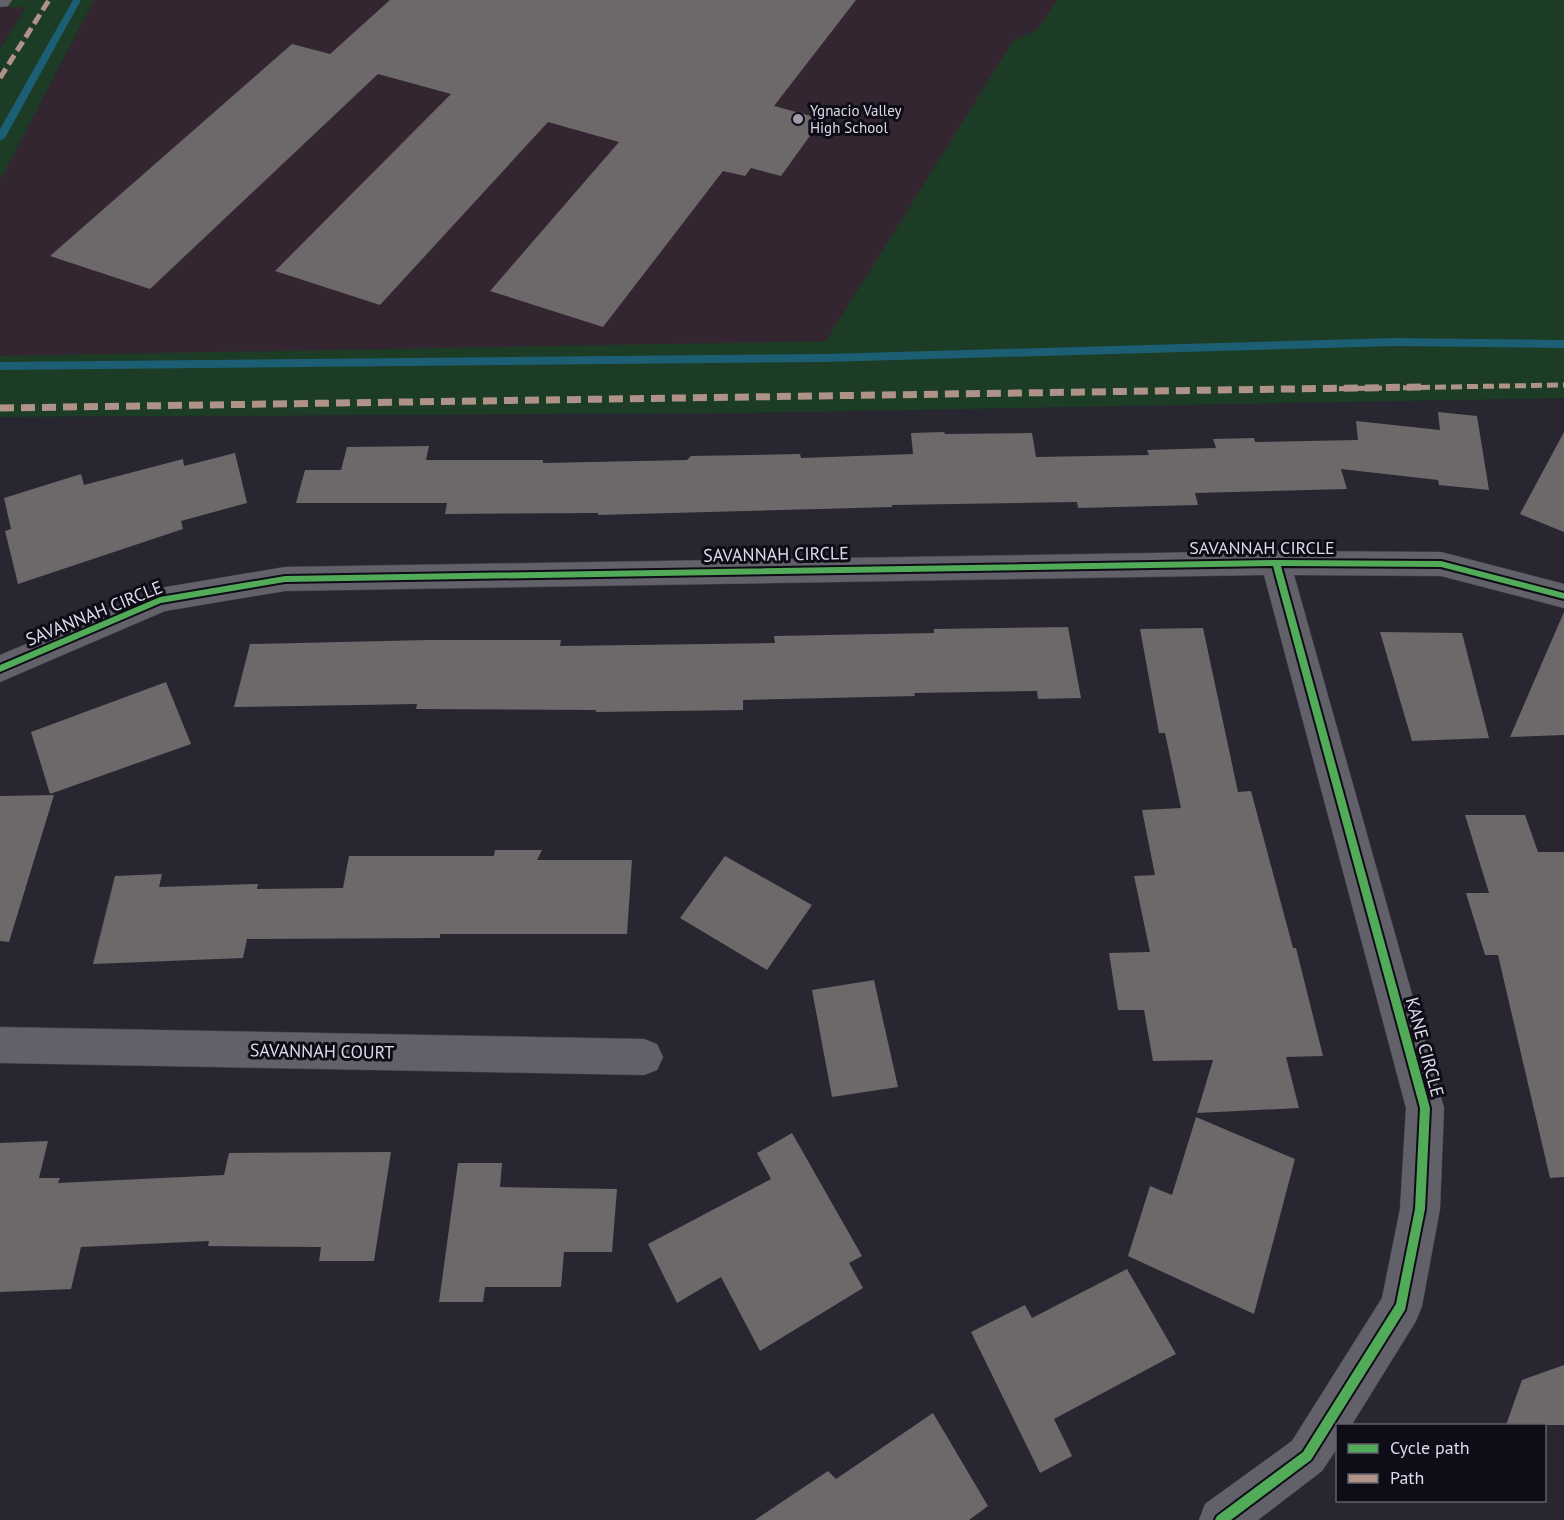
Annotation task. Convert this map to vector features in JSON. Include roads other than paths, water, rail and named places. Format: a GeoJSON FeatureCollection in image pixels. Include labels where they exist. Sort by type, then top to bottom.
{"type":"FeatureCollection","features":[{"type":"Feature","properties":{"kind":"street","name":"SAVANNAH CIRCLE"},"geometry":{"type":"LineString","coordinates":[[0,669],[160,600],[285,579],[1276,563],[1441,564],[1564,596]]}},
{"type":"Feature","properties":{"kind":"street","name":"KANE CIRCLE"},"geometry":{"type":"LineString","coordinates":[[1221,1520],[1307,1456],[1401,1306],[1420,1209],[1425,1108],[1276,563]]}},
{"type":"Feature","properties":{"kind":"street","name":"SAVANNAH COURT"},"geometry":{"type":"LineString","coordinates":[[0,1045],[644,1057]]}},
{"type":"Feature","properties":{"kind":"waterway"},"geometry":{"type":"LineString","coordinates":[[0,138],[77,0]]}},
{"type":"Feature","properties":{"kind":"waterway"},"geometry":{"type":"LineString","coordinates":[[0,366],[826,358],[1395,342],[1564,344]]}},
{"type":"Feature","properties":{"kind":"place","name":"Ygnacio Valley High School"},"geometry":{"type":"Point","coordinates":[798,119]}}]}
